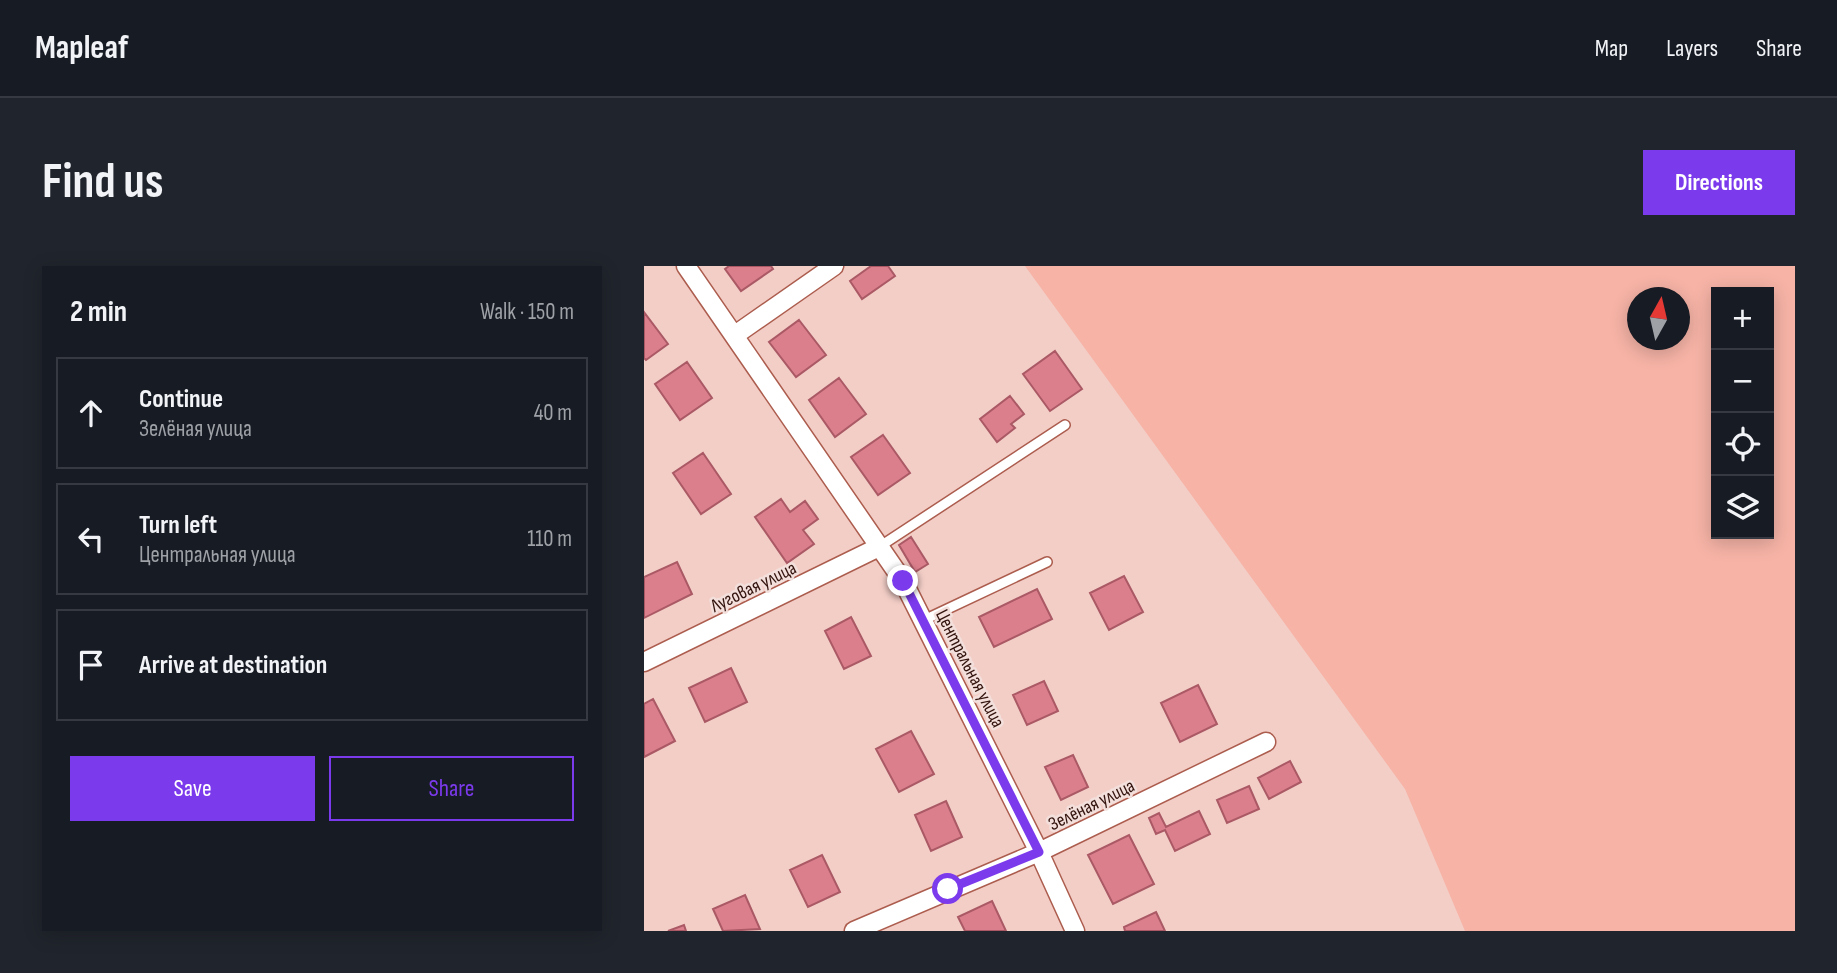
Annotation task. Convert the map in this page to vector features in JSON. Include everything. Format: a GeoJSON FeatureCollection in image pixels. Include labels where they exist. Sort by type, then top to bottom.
{"type":"FeatureCollection","features":[{"type":"Feature","properties":{"kind":"street","name":"Центральная улица"},"geometry":{"type":"LineString","coordinates":[[686,266],[903,581],[1039,852],[1075,931]]}},
{"type":"Feature","properties":{"kind":"street"},"geometry":{"type":"LineString","coordinates":[[735,335],[834,266]]}},
{"type":"Feature","properties":{"kind":"street","name":"Луговая улица"},"geometry":{"type":"LineString","coordinates":[[644,662],[879,547]]}},
{"type":"Feature","properties":{"kind":"street","name":"Зелёная улица"},"geometry":{"type":"LineString","coordinates":[[854,931],[1039,852],[1266,742]]}},
{"type":"Feature","properties":{"kind":"lane"},"geometry":{"type":"LineString","coordinates":[[879,547],[1065,425]]}},
{"type":"Feature","properties":{"kind":"lane"},"geometry":{"type":"LineString","coordinates":[[923,620],[1047,562]]}},
{"type":"Feature","properties":{"kind":"shaded area"},"geometry":{"type":"Polygon","coordinates":[[[1025,266],[1795,266],[1795,931],[1465,931],[1405,789],[1025,266]]]}},
{"type":"Feature","properties":{"kind":"building"},"geometry":{"type":"Polygon","coordinates":[[[729,266],[771,266],[773,269],[741,291],[725,269],[729,266]]]}},
{"type":"Feature","properties":{"kind":"building"},"geometry":{"type":"Polygon","coordinates":[[[871,266],[888,266],[895,276],[862,299],[850,281],[871,266]]]}},
{"type":"Feature","properties":{"kind":"building"},"geometry":{"type":"Polygon","coordinates":[[[644,312],[668,344],[646,360],[644,358],[644,312]]]}},
{"type":"Feature","properties":{"kind":"building"},"geometry":{"type":"Polygon","coordinates":[[[799,320],[826,355],[796,377],[769,342],[799,320]]]}},
{"type":"Feature","properties":{"kind":"building"},"geometry":{"type":"Polygon","coordinates":[[[1055,351],[1082,389],[1050,411],[1023,374],[1055,351]]]}},
{"type":"Feature","properties":{"kind":"building"},"geometry":{"type":"Polygon","coordinates":[[[687,362],[712,398],[680,420],[655,384],[687,362]]]}},
{"type":"Feature","properties":{"kind":"building"},"geometry":{"type":"Polygon","coordinates":[[[839,378],[866,414],[835,437],[809,400],[839,378]]]}},
{"type":"Feature","properties":{"kind":"building"},"geometry":{"type":"Polygon","coordinates":[[[1010,396],[1024,414],[1011,424],[1015,428],[997,442],[980,419],[1010,396]]]}},
{"type":"Feature","properties":{"kind":"building"},"geometry":{"type":"Polygon","coordinates":[[[883,435],[910,473],[878,495],[851,457],[883,435]]]}},
{"type":"Feature","properties":{"kind":"building"},"geometry":{"type":"Polygon","coordinates":[[[703,453],[731,494],[701,514],[673,473],[703,453]]]}},
{"type":"Feature","properties":{"kind":"building"},"geometry":{"type":"Polygon","coordinates":[[[781,499],[790,512],[805,501],[818,519],[803,530],[814,544],[787,563],[755,517],[781,499]]]}},
{"type":"Feature","properties":{"kind":"building"},"geometry":{"type":"Polygon","coordinates":[[[911,537],[928,564],[915,572],[899,545],[911,537]]]}},
{"type":"Feature","properties":{"kind":"building"},"geometry":{"type":"Polygon","coordinates":[[[677,562],[692,594],[644,618],[644,577],[677,562]]]}},
{"type":"Feature","properties":{"kind":"building"},"geometry":{"type":"Polygon","coordinates":[[[1124,576],[1143,612],[1109,630],[1090,593],[1124,576]]]}},
{"type":"Feature","properties":{"kind":"building"},"geometry":{"type":"Polygon","coordinates":[[[1037,589],[1052,619],[994,647],[979,617],[1037,589]]]}},
{"type":"Feature","properties":{"kind":"building"},"geometry":{"type":"Polygon","coordinates":[[[851,617],[871,656],[844,669],[825,631],[851,617]]]}},
{"type":"Feature","properties":{"kind":"building"},"geometry":{"type":"Polygon","coordinates":[[[731,668],[747,702],[705,722],[689,688],[731,668]]]}},
{"type":"Feature","properties":{"kind":"building"},"geometry":{"type":"Polygon","coordinates":[[[1044,681],[1058,711],[1027,725],[1013,695],[1044,681]]]}},
{"type":"Feature","properties":{"kind":"building"},"geometry":{"type":"Polygon","coordinates":[[[1198,685],[1217,724],[1180,742],[1161,703],[1198,685]]]}},
{"type":"Feature","properties":{"kind":"building"},"geometry":{"type":"Polygon","coordinates":[[[653,699],[675,741],[644,757],[644,704],[653,699]]]}},
{"type":"Feature","properties":{"kind":"building"},"geometry":{"type":"Polygon","coordinates":[[[911,731],[934,774],[899,792],[876,749],[911,731]]]}},
{"type":"Feature","properties":{"kind":"building"},"geometry":{"type":"Polygon","coordinates":[[[1073,755],[1088,787],[1061,800],[1045,767],[1073,755]]]}},
{"type":"Feature","properties":{"kind":"building"},"geometry":{"type":"Polygon","coordinates":[[[1290,761],[1301,782],[1269,799],[1258,778],[1290,761]]]}},
{"type":"Feature","properties":{"kind":"building"},"geometry":{"type":"Polygon","coordinates":[[[1249,786],[1259,809],[1227,823],[1217,800],[1249,786]]]}},
{"type":"Feature","properties":{"kind":"building"},"geometry":{"type":"Polygon","coordinates":[[[946,801],[962,837],[931,851],[915,815],[946,801]]]}},
{"type":"Feature","properties":{"kind":"building"},"geometry":{"type":"Polygon","coordinates":[[[1199,811],[1210,834],[1175,851],[1165,830],[1156,834],[1149,818],[1159,813],[1166,827],[1199,811]]]}},
{"type":"Feature","properties":{"kind":"building"},"geometry":{"type":"Polygon","coordinates":[[[1129,835],[1154,884],[1113,904],[1088,855],[1129,835]]]}},
{"type":"Feature","properties":{"kind":"building"},"geometry":{"type":"Polygon","coordinates":[[[822,855],[840,892],[808,907],[790,870],[822,855]]]}},
{"type":"Feature","properties":{"kind":"building"},"geometry":{"type":"Polygon","coordinates":[[[745,895],[760,929],[723,931],[713,909],[745,895]]]}},
{"type":"Feature","properties":{"kind":"building"},"geometry":{"type":"Polygon","coordinates":[[[992,901],[1006,931],[965,931],[958,917],[992,901]]]}},
{"type":"Feature","properties":{"kind":"building"},"geometry":{"type":"Polygon","coordinates":[[[1156,912],[1165,931],[1125,931],[1124,927],[1156,912]]]}},
{"type":"Feature","properties":{"kind":"building"},"geometry":{"type":"Polygon","coordinates":[[[684,925],[686,931],[668,931],[684,925]]]}},
{"type":"Feature","properties":{"kind":"route"},"geometry":{"type":"LineString","coordinates":[[903,581],[1039,852],[948,889]]}}]}
